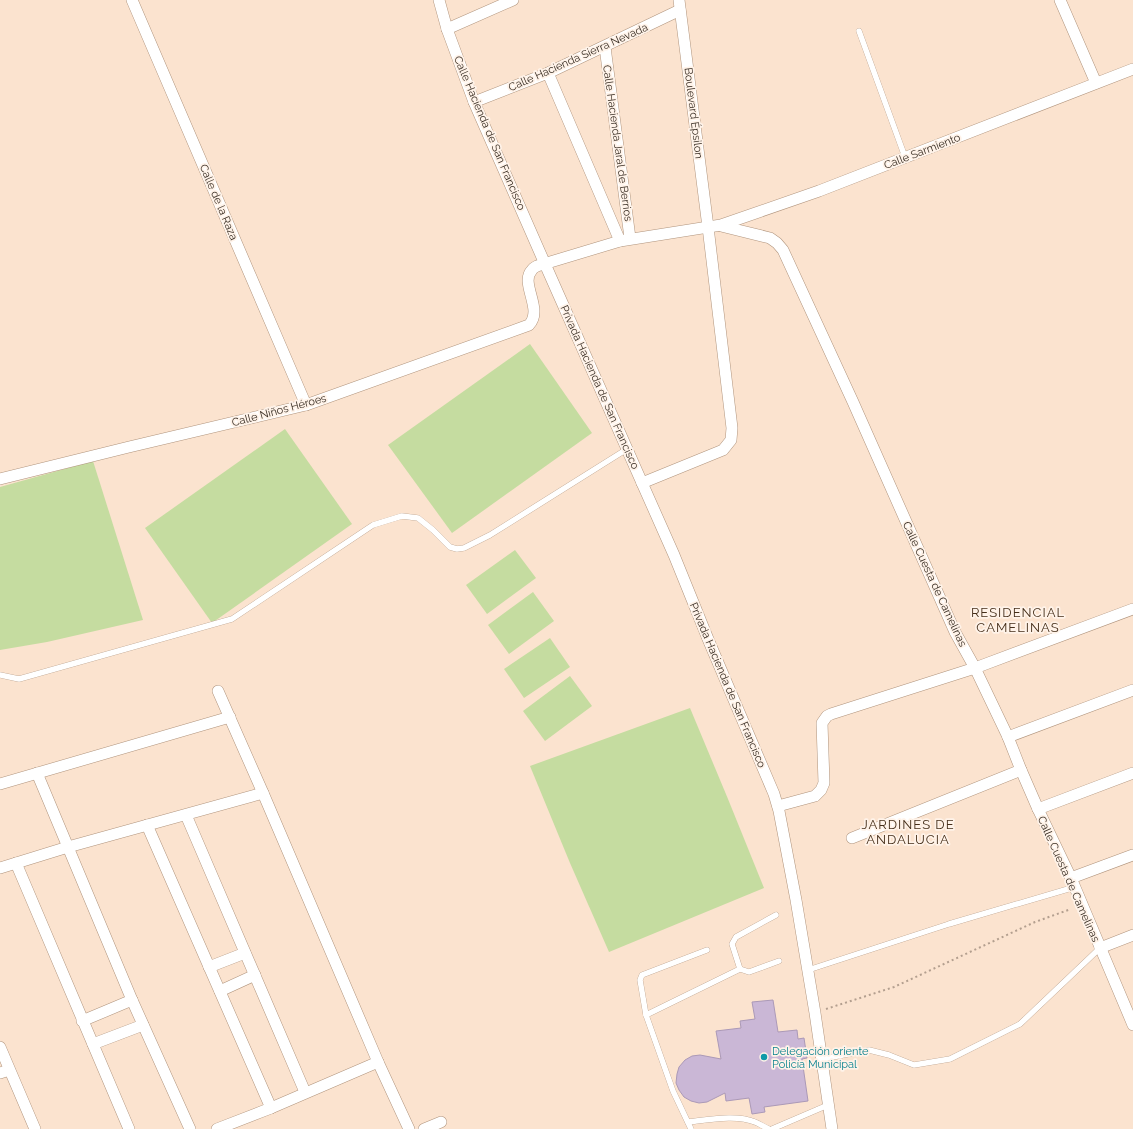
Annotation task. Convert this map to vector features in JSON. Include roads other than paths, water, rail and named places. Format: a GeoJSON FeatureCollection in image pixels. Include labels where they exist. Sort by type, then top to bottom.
{"type":"FeatureCollection","features":[{"type":"Feature","properties":{"kind":"street","name":"Calle de la Raza"},"geometry":{"type":"LineString","coordinates":[[132,0],[306,405]]}},
{"type":"Feature","properties":{"kind":"street","name":"Calle Hacienda de San Francisco"},"geometry":{"type":"LineString","coordinates":[[439,0],[447,29],[474,102],[545,264]]}},
{"type":"Feature","properties":{"kind":"street"},"geometry":{"type":"LineString","coordinates":[[447,29],[512,0]]}},
{"type":"Feature","properties":{"kind":"street"},"geometry":{"type":"LineString","coordinates":[[1060,0],[1096,83]]}},
{"type":"Feature","properties":{"kind":"street","name":"Calle Hacienda Sierra Nevada"},"geometry":{"type":"LineString","coordinates":[[474,102],[548,73],[605,47],[679,5]]}},
{"type":"Feature","properties":{"kind":"street","name":"Boulevard Épsilon"},"geometry":{"type":"LineString","coordinates":[[642,483],[723,450],[731,440],[732,428],[679,5]]}},
{"type":"Feature","properties":{"kind":"street","name":"Calle Hacienda Jaral de Berrios"},"geometry":{"type":"LineString","coordinates":[[605,47],[625,240]]}},
{"type":"Feature","properties":{"kind":"street","name":"Calle Sarmiento"},"geometry":{"type":"LineString","coordinates":[[545,264],[625,240],[721,225],[819,191],[1133,70]]}},
{"type":"Feature","properties":{"kind":"street","name":"Calle Hacienda Jaral de Berrios"},"geometry":{"type":"LineString","coordinates":[[548,73],[625,240]]}},
{"type":"Feature","properties":{"kind":"street","name":"Calle Cuesta de Camelinas"},"geometry":{"type":"LineString","coordinates":[[721,225],[770,238],[783,250],[853,402],[955,632],[975,668],[1008,737],[1038,809],[1073,883],[1132,1019]]}},
{"type":"Feature","properties":{"kind":"street","name":"Calle Niños Héroes"},"geometry":{"type":"LineString","coordinates":[[0,479],[306,405],[529,324],[534,316],[534,310],[528,281],[529,275],[531,270],[537,266],[545,264]]}},
{"type":"Feature","properties":{"kind":"street","name":"Privada Hacienda de San Francisco"},"geometry":{"type":"LineString","coordinates":[[545,264],[674,555],[778,806],[815,1013],[832,1129]]}},
{"type":"Feature","properties":{"kind":"street"},"geometry":{"type":"LineString","coordinates":[[778,806],[815,796],[821,790],[824,783],[822,723],[827,716],[975,668],[1133,609]]}},
{"type":"Feature","properties":{"kind":"street"},"geometry":{"type":"LineString","coordinates":[[1008,737],[1133,690]]}},
{"type":"Feature","properties":{"kind":"street"},"geometry":{"type":"LineString","coordinates":[[218,691],[378,1062],[409,1129]]}},
{"type":"Feature","properties":{"kind":"street"},"geometry":{"type":"LineString","coordinates":[[0,784],[230,717]]}},
{"type":"Feature","properties":{"kind":"street"},"geometry":{"type":"LineString","coordinates":[[852,838],[1021,770]]}},
{"type":"Feature","properties":{"kind":"street"},"geometry":{"type":"LineString","coordinates":[[37,773],[132,1000],[190,1129]]}},
{"type":"Feature","properties":{"kind":"street"},"geometry":{"type":"LineString","coordinates":[[1038,809],[1133,773]]}},
{"type":"Feature","properties":{"kind":"street"},"geometry":{"type":"LineString","coordinates":[[0,868],[68,847],[263,793]]}},
{"type":"Feature","properties":{"kind":"street"},"geometry":{"type":"LineString","coordinates":[[186,815],[305,1092]]}},
{"type":"Feature","properties":{"kind":"street"},"geometry":{"type":"LineString","coordinates":[[148,825],[271,1108]]}},
{"type":"Feature","properties":{"kind":"street"},"geometry":{"type":"LineString","coordinates":[[1073,883],[1133,855]]}},
{"type":"Feature","properties":{"kind":"street"},"geometry":{"type":"LineString","coordinates":[[16,863],[129,1129]]}},
{"type":"Feature","properties":{"kind":"street"},"geometry":{"type":"LineString","coordinates":[[1100,948],[1133,935]]}},
{"type":"Feature","properties":{"kind":"street"},"geometry":{"type":"LineString","coordinates":[[209,967],[245,953]]}},
{"type":"Feature","properties":{"kind":"street"},"geometry":{"type":"LineString","coordinates":[[220,991],[255,976]]}},
{"type":"Feature","properties":{"kind":"street"},"geometry":{"type":"LineString","coordinates":[[82,1021],[132,1000]]}},
{"type":"Feature","properties":{"kind":"street"},"geometry":{"type":"LineString","coordinates":[[93,1044],[143,1025]]}},
{"type":"Feature","properties":{"kind":"street"},"geometry":{"type":"LineString","coordinates":[[0,1048],[5,1072],[35,1129]]}},
{"type":"Feature","properties":{"kind":"street"},"geometry":{"type":"LineString","coordinates":[[217,1129],[271,1108],[305,1092],[378,1062]]}},
{"type":"Feature","properties":{"kind":"street"},"geometry":{"type":"LineString","coordinates":[[424,1129],[441,1122]]}},
{"type":"Feature","properties":{"kind":"lane"},"geometry":{"type":"LineString","coordinates":[[859,31],[905,157]]}},
{"type":"Feature","properties":{"kind":"lane"},"geometry":{"type":"LineString","coordinates":[[0,675],[19,679],[232,619],[373,525],[402,516],[418,518],[450,547],[457,549],[464,548],[490,535],[627,449]]}},
{"type":"Feature","properties":{"kind":"lane"},"geometry":{"type":"LineString","coordinates":[[807,970],[1073,883]]}},
{"type":"Feature","properties":{"kind":"lane"},"geometry":{"type":"LineString","coordinates":[[740,969],[732,944],[733,941],[736,937],[776,915]]}},
{"type":"Feature","properties":{"kind":"lane"},"geometry":{"type":"LineString","coordinates":[[822,1059],[869,1050],[889,1055],[914,1065],[950,1059],[1020,1024],[1100,948]]}},
{"type":"Feature","properties":{"kind":"lane"},"geometry":{"type":"LineString","coordinates":[[691,1129],[673,1091],[646,1015],[640,980],[642,976],[707,950]]}},
{"type":"Feature","properties":{"kind":"lane"},"geometry":{"type":"LineString","coordinates":[[646,1015],[740,969],[749,972],[779,961]]}},
{"type":"Feature","properties":{"kind":"lane"},"geometry":{"type":"LineString","coordinates":[[772,1129],[828,1105]]}},
{"type":"Feature","properties":{"kind":"lane"},"geometry":{"type":"LineString","coordinates":[[688,1122],[721,1118],[743,1119],[754,1121],[769,1129]]}},
{"type":"Feature","properties":{"kind":"place","name":"Delegación oriente Policía Municipal"},"geometry":{"type":"Point","coordinates":[764,1057]}},
{"type":"Feature","properties":{"kind":"district","name":"RESIDENCIAL CAMELINAS"},"geometry":{"type":"Point","coordinates":[1018,620]}},
{"type":"Feature","properties":{"kind":"district","name":"JARDINES DE ANDALUCIA"},"geometry":{"type":"Point","coordinates":[908,832]}}]}
